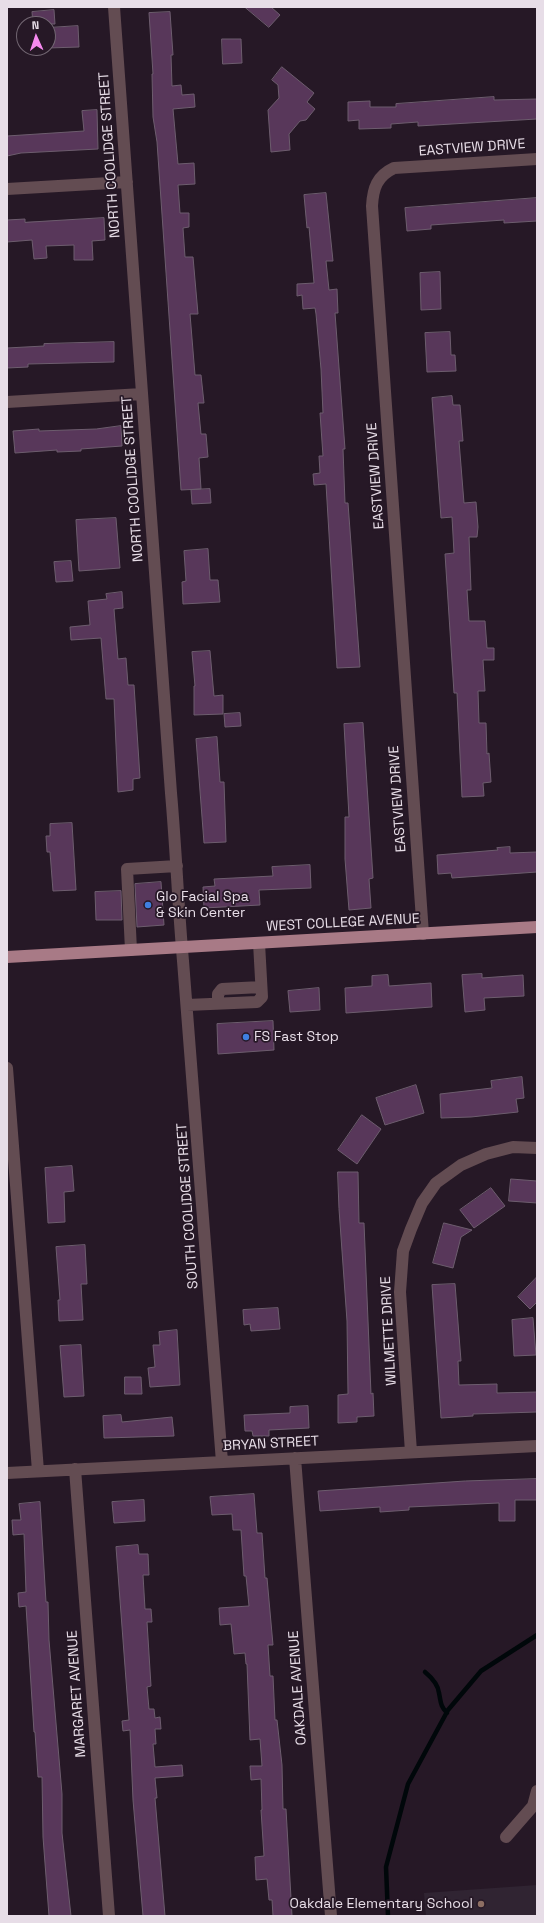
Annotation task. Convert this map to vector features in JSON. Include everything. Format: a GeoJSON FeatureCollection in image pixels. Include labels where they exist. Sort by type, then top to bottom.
{"type":"FeatureCollection","features":[{"type":"Feature","properties":{"kind":"main road","name":"WEST COLLEGE AVENUE"},"geometry":{"type":"LineString","coordinates":[[7,957],[537,927]]}},
{"type":"Feature","properties":{"kind":"street","name":"NORTH COOLIDGE STREET"},"geometry":{"type":"LineString","coordinates":[[114,7],[182,948]]}},
{"type":"Feature","properties":{"kind":"street","name":"EASTVIEW DRIVE"},"geometry":{"type":"LineString","coordinates":[[423,934],[372,214],[373,193],[380,178],[394,168],[537,159]]}},
{"type":"Feature","properties":{"kind":"street"},"geometry":{"type":"LineString","coordinates":[[7,189],[127,182]]}},
{"type":"Feature","properties":{"kind":"street"},"geometry":{"type":"LineString","coordinates":[[7,402],[142,394]]}},
{"type":"Feature","properties":{"kind":"street"},"geometry":{"type":"LineString","coordinates":[[131,950],[127,869],[177,866]]}},
{"type":"Feature","properties":{"kind":"street"},"geometry":{"type":"LineString","coordinates":[[187,1005],[258,1002],[262,997],[259,943]]}},
{"type":"Feature","properties":{"kind":"street","name":"SOUTH COOLIDGE STREET"},"geometry":{"type":"LineString","coordinates":[[182,948],[202,1181],[222,1462]]}},
{"type":"Feature","properties":{"kind":"street"},"geometry":{"type":"LineString","coordinates":[[7,1068],[38,1471]]}},
{"type":"Feature","properties":{"kind":"street","name":"WILMETTE DRIVE"},"geometry":{"type":"LineString","coordinates":[[411,1452],[400,1292],[403,1251],[411,1229],[422,1203],[436,1183],[461,1165],[486,1154],[514,1147],[537,1148]]}},
{"type":"Feature","properties":{"kind":"street","name":"BRYAN STREET"},"geometry":{"type":"LineString","coordinates":[[7,1473],[537,1446]]}},
{"type":"Feature","properties":{"kind":"street","name":"OAKDALE AVENUE"},"geometry":{"type":"LineString","coordinates":[[295,1458],[331,1916]]}},
{"type":"Feature","properties":{"kind":"street","name":"MARGARET AVENUE"},"geometry":{"type":"LineString","coordinates":[[75,1469],[109,1916]]}},
{"type":"Feature","properties":{"kind":"street"},"geometry":{"type":"LineString","coordinates":[[506,1838],[536,1807],[537,1791]]}},
{"type":"Feature","properties":{"kind":"shaded area","name":"Oakdale Elementary School"},"geometry":{"type":"Polygon","coordinates":[[[537,1885],[537,1916],[426,1916],[424,1893],[537,1885]]]}},
{"type":"Feature","properties":{"kind":"building"},"geometry":{"type":"Polygon","coordinates":[[[245,7],[271,7],[280,15],[269,27],[245,7]]]}},
{"type":"Feature","properties":{"kind":"building"},"geometry":{"type":"Polygon","coordinates":[[[54,10],[54,16],[32,16],[32,12],[54,10]]]}},
{"type":"Feature","properties":{"kind":"building"},"geometry":{"type":"Polygon","coordinates":[[[170,12],[173,55],[171,55],[172,86],[181,85],[182,95],[194,94],[195,107],[173,109],[178,164],[194,163],[195,184],[178,185],[180,213],[189,213],[189,227],[183,228],[185,257],[193,257],[198,314],[190,314],[195,375],[201,375],[204,403],[198,403],[201,434],[206,434],[208,457],[199,458],[201,489],[181,490],[157,142],[153,117],[153,74],[149,13],[170,12]]]}},
{"type":"Feature","properties":{"kind":"building"},"geometry":{"type":"Polygon","coordinates":[[[78,26],[79,47],[56,48],[56,27],[78,26]]]}},
{"type":"Feature","properties":{"kind":"building"},"geometry":{"type":"Polygon","coordinates":[[[222,39],[241,39],[242,63],[223,64],[222,39]]]}},
{"type":"Feature","properties":{"kind":"building"},"geometry":{"type":"Polygon","coordinates":[[[282,67],[314,93],[307,102],[315,109],[306,120],[300,121],[289,134],[290,150],[271,152],[268,110],[279,98],[278,85],[272,80],[282,67]]]}},
{"type":"Feature","properties":{"kind":"building"},"geometry":{"type":"Polygon","coordinates":[[[494,97],[494,100],[537,99],[537,119],[418,126],[418,122],[391,124],[391,128],[359,129],[359,120],[348,121],[348,102],[370,101],[370,107],[396,107],[396,104],[494,97]]]}},
{"type":"Feature","properties":{"kind":"building"},"geometry":{"type":"Polygon","coordinates":[[[97,110],[98,149],[21,153],[7,156],[7,136],[84,131],[82,111],[97,110]]]}},
{"type":"Feature","properties":{"kind":"building"},"geometry":{"type":"Polygon","coordinates":[[[326,193],[333,261],[326,261],[329,290],[337,289],[338,313],[335,313],[345,449],[343,449],[345,503],[348,503],[360,667],[337,668],[326,484],[314,485],[313,474],[320,473],[319,456],[323,456],[320,413],[323,413],[321,369],[316,314],[315,308],[303,309],[302,295],[297,296],[297,284],[314,283],[309,227],[307,228],[304,195],[326,193]]]}},
{"type":"Feature","properties":{"kind":"building"},"geometry":{"type":"Polygon","coordinates":[[[537,198],[537,221],[504,223],[504,220],[431,225],[431,229],[407,231],[405,208],[537,198]]]}},
{"type":"Feature","properties":{"kind":"building"},"geometry":{"type":"Polygon","coordinates":[[[104,218],[105,240],[92,241],[93,260],[74,260],[74,245],[46,246],[47,258],[34,259],[32,240],[7,242],[7,220],[25,219],[25,222],[104,218]]]}},
{"type":"Feature","properties":{"kind":"building"},"geometry":{"type":"Polygon","coordinates":[[[440,272],[441,309],[421,310],[420,273],[440,272]]]}},
{"type":"Feature","properties":{"kind":"building"},"geometry":{"type":"Polygon","coordinates":[[[450,332],[451,355],[455,355],[456,371],[427,372],[425,333],[450,332]]]}},
{"type":"Feature","properties":{"kind":"building"},"geometry":{"type":"Polygon","coordinates":[[[114,342],[114,362],[28,364],[28,367],[7,368],[7,348],[44,346],[44,344],[114,342]]]}},
{"type":"Feature","properties":{"kind":"building"},"geometry":{"type":"Polygon","coordinates":[[[452,396],[453,405],[460,405],[463,441],[459,441],[464,503],[476,502],[478,527],[477,537],[469,537],[471,590],[467,590],[469,621],[485,621],[487,648],[494,648],[494,660],[483,660],[485,691],[478,691],[479,723],[486,723],[487,754],[489,753],[491,782],[483,783],[484,796],[462,797],[457,693],[454,693],[445,554],[454,553],[452,517],[441,518],[432,398],[452,396]]]}},
{"type":"Feature","properties":{"kind":"building"},"geometry":{"type":"Polygon","coordinates":[[[121,426],[122,446],[81,449],[81,451],[57,452],[57,450],[15,453],[13,431],[39,429],[39,431],[96,429],[121,426]]]}},
{"type":"Feature","properties":{"kind":"building"},"geometry":{"type":"Polygon","coordinates":[[[210,489],[211,503],[192,504],[191,490],[210,489]]]}},
{"type":"Feature","properties":{"kind":"building"},"geometry":{"type":"Polygon","coordinates":[[[116,518],[120,568],[79,571],[76,520],[116,518]]]}},
{"type":"Feature","properties":{"kind":"building"},"geometry":{"type":"Polygon","coordinates":[[[208,549],[210,580],[218,580],[220,602],[183,604],[182,582],[186,581],[184,551],[208,549]]]}},
{"type":"Feature","properties":{"kind":"building"},"geometry":{"type":"Polygon","coordinates":[[[71,561],[73,581],[56,582],[54,562],[71,561]]]}},
{"type":"Feature","properties":{"kind":"building"},"geometry":{"type":"Polygon","coordinates":[[[122,592],[123,608],[114,609],[118,659],[126,658],[128,685],[134,685],[140,778],[133,779],[133,790],[118,792],[114,699],[106,699],[101,638],[71,640],[70,627],[90,625],[88,601],[107,599],[106,594],[122,592]]]}},
{"type":"Feature","properties":{"kind":"building"},"geometry":{"type":"Polygon","coordinates":[[[210,651],[214,696],[223,695],[223,714],[194,715],[195,686],[192,652],[210,651]]]}},
{"type":"Feature","properties":{"kind":"building"},"geometry":{"type":"Polygon","coordinates":[[[240,713],[241,726],[225,727],[224,714],[240,713]]]}},
{"type":"Feature","properties":{"kind":"building"},"geometry":{"type":"Polygon","coordinates":[[[363,723],[373,878],[369,879],[371,908],[349,910],[345,859],[345,817],[349,817],[344,724],[363,723]]]}},
{"type":"Feature","properties":{"kind":"building"},"geometry":{"type":"Polygon","coordinates":[[[217,737],[220,782],[224,782],[226,842],[204,843],[196,739],[217,737]]]}},
{"type":"Feature","properties":{"kind":"building"},"geometry":{"type":"Polygon","coordinates":[[[72,823],[76,890],[53,891],[50,852],[47,852],[46,836],[50,836],[50,824],[72,823]]]}},
{"type":"Feature","properties":{"kind":"building"},"geometry":{"type":"Polygon","coordinates":[[[510,847],[510,853],[537,852],[537,872],[452,878],[451,873],[438,874],[437,855],[498,850],[497,848],[510,847]]]}},
{"type":"Feature","properties":{"kind":"building"},"geometry":{"type":"Polygon","coordinates":[[[310,865],[311,888],[259,890],[260,905],[204,908],[203,887],[215,886],[214,879],[273,876],[272,867],[310,865]]]}},
{"type":"Feature","properties":{"kind":"building","name":"Glo Facial Spa & Skin Center"},"geometry":{"type":"Polygon","coordinates":[[[161,882],[164,925],[137,927],[135,884],[161,882]]]}},
{"type":"Feature","properties":{"kind":"building"},"geometry":{"type":"Polygon","coordinates":[[[121,891],[122,920],[96,920],[95,892],[121,891]]]}},
{"type":"Feature","properties":{"kind":"building"},"geometry":{"type":"Polygon","coordinates":[[[482,974],[482,978],[523,975],[524,996],[484,998],[485,1010],[465,1012],[462,975],[482,974]]]}},
{"type":"Feature","properties":{"kind":"building"},"geometry":{"type":"Polygon","coordinates":[[[388,975],[389,986],[431,983],[432,1007],[346,1013],[345,988],[372,986],[372,976],[388,975]]]}},
{"type":"Feature","properties":{"kind":"building"},"geometry":{"type":"Polygon","coordinates":[[[319,988],[320,1010],[290,1012],[288,991],[319,988]]]}},
{"type":"Feature","properties":{"kind":"building","name":"FS Fast Stop"},"geometry":{"type":"Polygon","coordinates":[[[273,1021],[274,1050],[218,1054],[217,1024],[273,1021]]]}},
{"type":"Feature","properties":{"kind":"building"},"geometry":{"type":"Polygon","coordinates":[[[522,1077],[524,1098],[516,1099],[518,1112],[471,1117],[441,1118],[440,1094],[492,1088],[491,1081],[522,1077]]]}},
{"type":"Feature","properties":{"kind":"building"},"geometry":{"type":"Polygon","coordinates":[[[416,1085],[424,1113],[385,1125],[376,1098],[416,1085]]]}},
{"type":"Feature","properties":{"kind":"building"},"geometry":{"type":"Polygon","coordinates":[[[362,1115],[381,1129],[357,1164],[338,1150],[362,1115]]]}},
{"type":"Feature","properties":{"kind":"building"},"geometry":{"type":"Polygon","coordinates":[[[72,1166],[74,1191],[64,1192],[65,1222],[48,1223],[45,1168],[72,1166]]]}},
{"type":"Feature","properties":{"kind":"building"},"geometry":{"type":"Polygon","coordinates":[[[338,1172],[358,1172],[359,1223],[364,1223],[371,1394],[373,1393],[374,1416],[357,1417],[357,1422],[338,1423],[338,1395],[348,1394],[347,1321],[339,1209],[338,1172]]]}},
{"type":"Feature","properties":{"kind":"building"},"geometry":{"type":"Polygon","coordinates":[[[511,1179],[537,1181],[537,1203],[509,1201],[511,1179]]]}},
{"type":"Feature","properties":{"kind":"building"},"geometry":{"type":"Polygon","coordinates":[[[491,1188],[505,1206],[474,1228],[460,1210],[491,1188]]]}},
{"type":"Feature","properties":{"kind":"building"},"geometry":{"type":"Polygon","coordinates":[[[444,1223],[472,1230],[461,1237],[453,1268],[433,1263],[444,1223]]]}},
{"type":"Feature","properties":{"kind":"building"},"geometry":{"type":"Polygon","coordinates":[[[85,1245],[87,1284],[81,1284],[83,1320],[59,1321],[58,1300],[60,1300],[56,1247],[85,1245]]]}},
{"type":"Feature","properties":{"kind":"building"},"geometry":{"type":"Polygon","coordinates":[[[537,1277],[537,1302],[530,1309],[518,1297],[537,1277]]]}},
{"type":"Feature","properties":{"kind":"building"},"geometry":{"type":"Polygon","coordinates":[[[455,1284],[461,1361],[458,1361],[459,1385],[497,1384],[497,1393],[537,1392],[537,1412],[473,1414],[473,1416],[441,1418],[432,1285],[455,1284]]]}},
{"type":"Feature","properties":{"kind":"building"},"geometry":{"type":"Polygon","coordinates":[[[278,1308],[280,1329],[251,1331],[250,1324],[244,1325],[243,1310],[278,1308]]]}},
{"type":"Feature","properties":{"kind":"building"},"geometry":{"type":"Polygon","coordinates":[[[533,1318],[536,1355],[514,1356],[512,1320],[533,1318]]]}},
{"type":"Feature","properties":{"kind":"building"},"geometry":{"type":"Polygon","coordinates":[[[177,1330],[180,1385],[150,1387],[148,1368],[155,1367],[153,1345],[160,1345],[159,1332],[177,1330]]]}},
{"type":"Feature","properties":{"kind":"building"},"geometry":{"type":"Polygon","coordinates":[[[81,1345],[84,1396],[64,1397],[60,1346],[81,1345]]]}},
{"type":"Feature","properties":{"kind":"building"},"geometry":{"type":"Polygon","coordinates":[[[125,1377],[141,1377],[142,1394],[125,1394],[125,1377]]]}},
{"type":"Feature","properties":{"kind":"building"},"geometry":{"type":"Polygon","coordinates":[[[308,1406],[309,1428],[269,1430],[269,1436],[253,1436],[252,1431],[245,1431],[244,1415],[290,1413],[290,1407],[308,1406]]]}},
{"type":"Feature","properties":{"kind":"building"},"geometry":{"type":"Polygon","coordinates":[[[121,1415],[122,1422],[172,1417],[174,1436],[104,1438],[103,1416],[121,1415]]]}},
{"type":"Feature","properties":{"kind":"building"},"geometry":{"type":"Polygon","coordinates":[[[537,1479],[537,1500],[515,1500],[515,1521],[499,1521],[499,1503],[409,1507],[409,1510],[380,1512],[380,1507],[320,1511],[318,1491],[465,1481],[537,1479]]]}},
{"type":"Feature","properties":{"kind":"building"},"geometry":{"type":"Polygon","coordinates":[[[254,1494],[257,1533],[262,1533],[265,1578],[267,1578],[273,1645],[268,1645],[270,1676],[273,1676],[275,1720],[277,1720],[282,1765],[283,1809],[286,1809],[292,1916],[273,1916],[272,1900],[269,1900],[267,1879],[256,1880],[255,1857],[264,1856],[261,1810],[261,1779],[251,1780],[250,1766],[262,1766],[260,1739],[250,1740],[247,1664],[245,1653],[234,1654],[231,1624],[220,1625],[219,1608],[249,1606],[246,1576],[244,1576],[241,1530],[233,1530],[232,1514],[212,1515],[210,1497],[254,1494]]]}},
{"type":"Feature","properties":{"kind":"building"},"geometry":{"type":"Polygon","coordinates":[[[144,1500],[145,1521],[114,1523],[112,1502],[144,1500]]]}},
{"type":"Feature","properties":{"kind":"building"},"geometry":{"type":"Polygon","coordinates":[[[40,1502],[46,1602],[48,1602],[49,1640],[62,1794],[62,1833],[71,1916],[49,1916],[43,1837],[42,1777],[38,1777],[26,1606],[19,1607],[18,1593],[26,1592],[24,1534],[13,1535],[12,1520],[21,1520],[19,1504],[40,1502]]]}},
{"type":"Feature","properties":{"kind":"building"},"geometry":{"type":"Polygon","coordinates":[[[138,1545],[139,1554],[148,1554],[149,1575],[143,1575],[145,1609],[151,1609],[152,1622],[147,1622],[151,1686],[147,1687],[149,1709],[154,1709],[155,1718],[160,1717],[161,1729],[155,1729],[156,1744],[153,1744],[155,1767],[182,1765],[183,1776],[155,1778],[157,1798],[155,1798],[165,1916],[143,1916],[133,1800],[130,1730],[123,1731],[122,1721],[129,1720],[116,1547],[138,1545]]]}},
{"type":"Feature","properties":{"kind":"waterway"},"geometry":{"type":"LineString","coordinates":[[388,1916],[386,1867],[408,1784],[448,1710],[481,1671],[537,1635]]}},
{"type":"Feature","properties":{"kind":"waterway"},"geometry":{"type":"LineString","coordinates":[[425,1672],[436,1684],[442,1706],[447,1713]]}},
{"type":"Feature","properties":{"kind":"place","name":"Glo Facial Spa & Skin Center"},"geometry":{"type":"Point","coordinates":[148,905]}},
{"type":"Feature","properties":{"kind":"place","name":"FS Fast Stop"},"geometry":{"type":"Point","coordinates":[246,1037]}},
{"type":"Feature","properties":{"kind":"place","name":"Oakdale Elementary School"},"geometry":{"type":"Point","coordinates":[481,1904]}}]}
